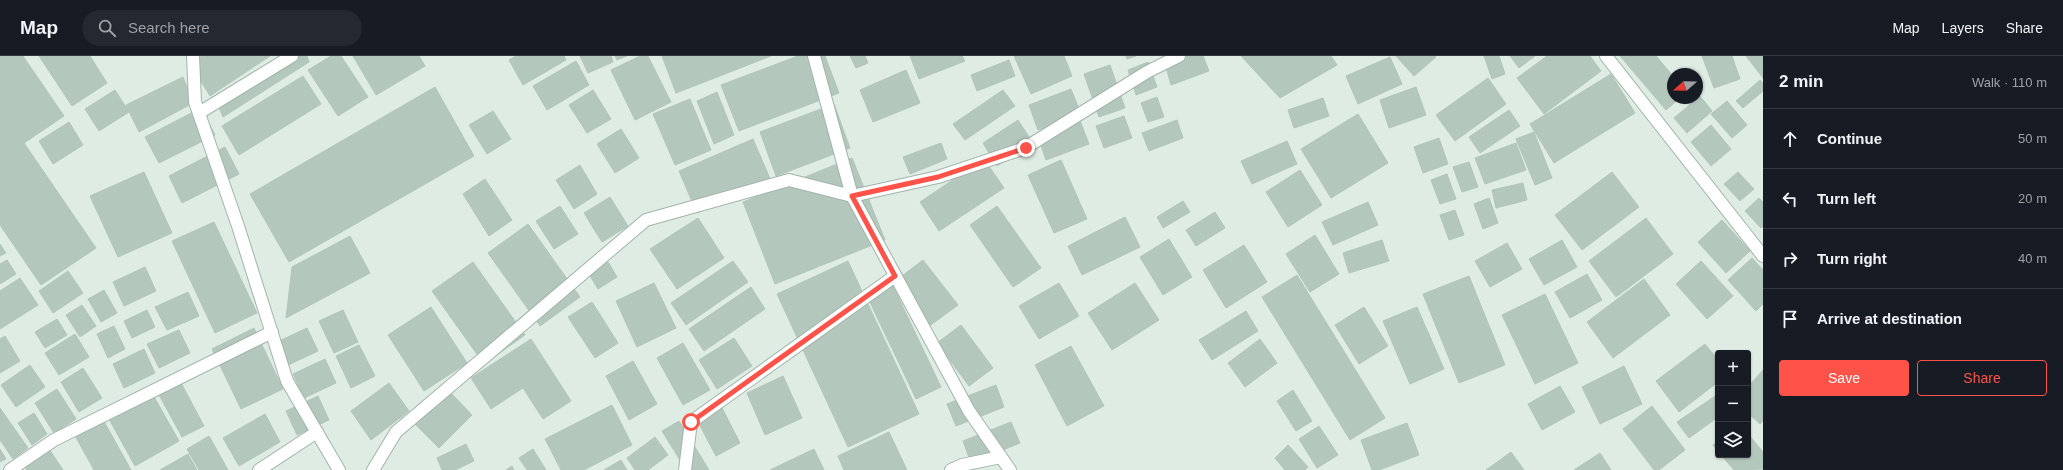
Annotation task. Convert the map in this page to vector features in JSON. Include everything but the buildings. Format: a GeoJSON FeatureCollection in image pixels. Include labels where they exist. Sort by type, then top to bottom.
{"type":"FeatureCollection","features":[{"type":"Feature","properties":{"kind":"street"},"geometry":{"type":"LineString","coordinates":[[193,56],[195,102],[238,226],[287,381],[339,470]]}},
{"type":"Feature","properties":{"kind":"street"},"geometry":{"type":"LineString","coordinates":[[199,113],[292,56]]}},
{"type":"Feature","properties":{"kind":"street"},"geometry":{"type":"LineString","coordinates":[[814,56],[852,196],[969,411],[1010,470]]}},
{"type":"Feature","properties":{"kind":"street"},"geometry":{"type":"LineString","coordinates":[[373,470],[396,432],[646,220],[789,180],[852,196],[938,177],[1026,148],[1148,72],[1179,56]]}},
{"type":"Feature","properties":{"kind":"street"},"geometry":{"type":"LineString","coordinates":[[1606,56],[1763,256]]}},
{"type":"Feature","properties":{"kind":"street"},"geometry":{"type":"LineString","coordinates":[[685,470],[691,422],[895,276]]}},
{"type":"Feature","properties":{"kind":"street"},"geometry":{"type":"LineString","coordinates":[[10,470],[54,440],[272,332]]}},
{"type":"Feature","properties":{"kind":"street"},"geometry":{"type":"LineString","coordinates":[[259,470],[317,432]]}},
{"type":"Feature","properties":{"kind":"street"},"geometry":{"type":"LineString","coordinates":[[951,470],[962,465],[1001,457]]}},
{"type":"Feature","properties":{"kind":"route"},"geometry":{"type":"LineString","coordinates":[[691,422],[895,276],[852,196],[938,177],[1026,148]]}}]}
